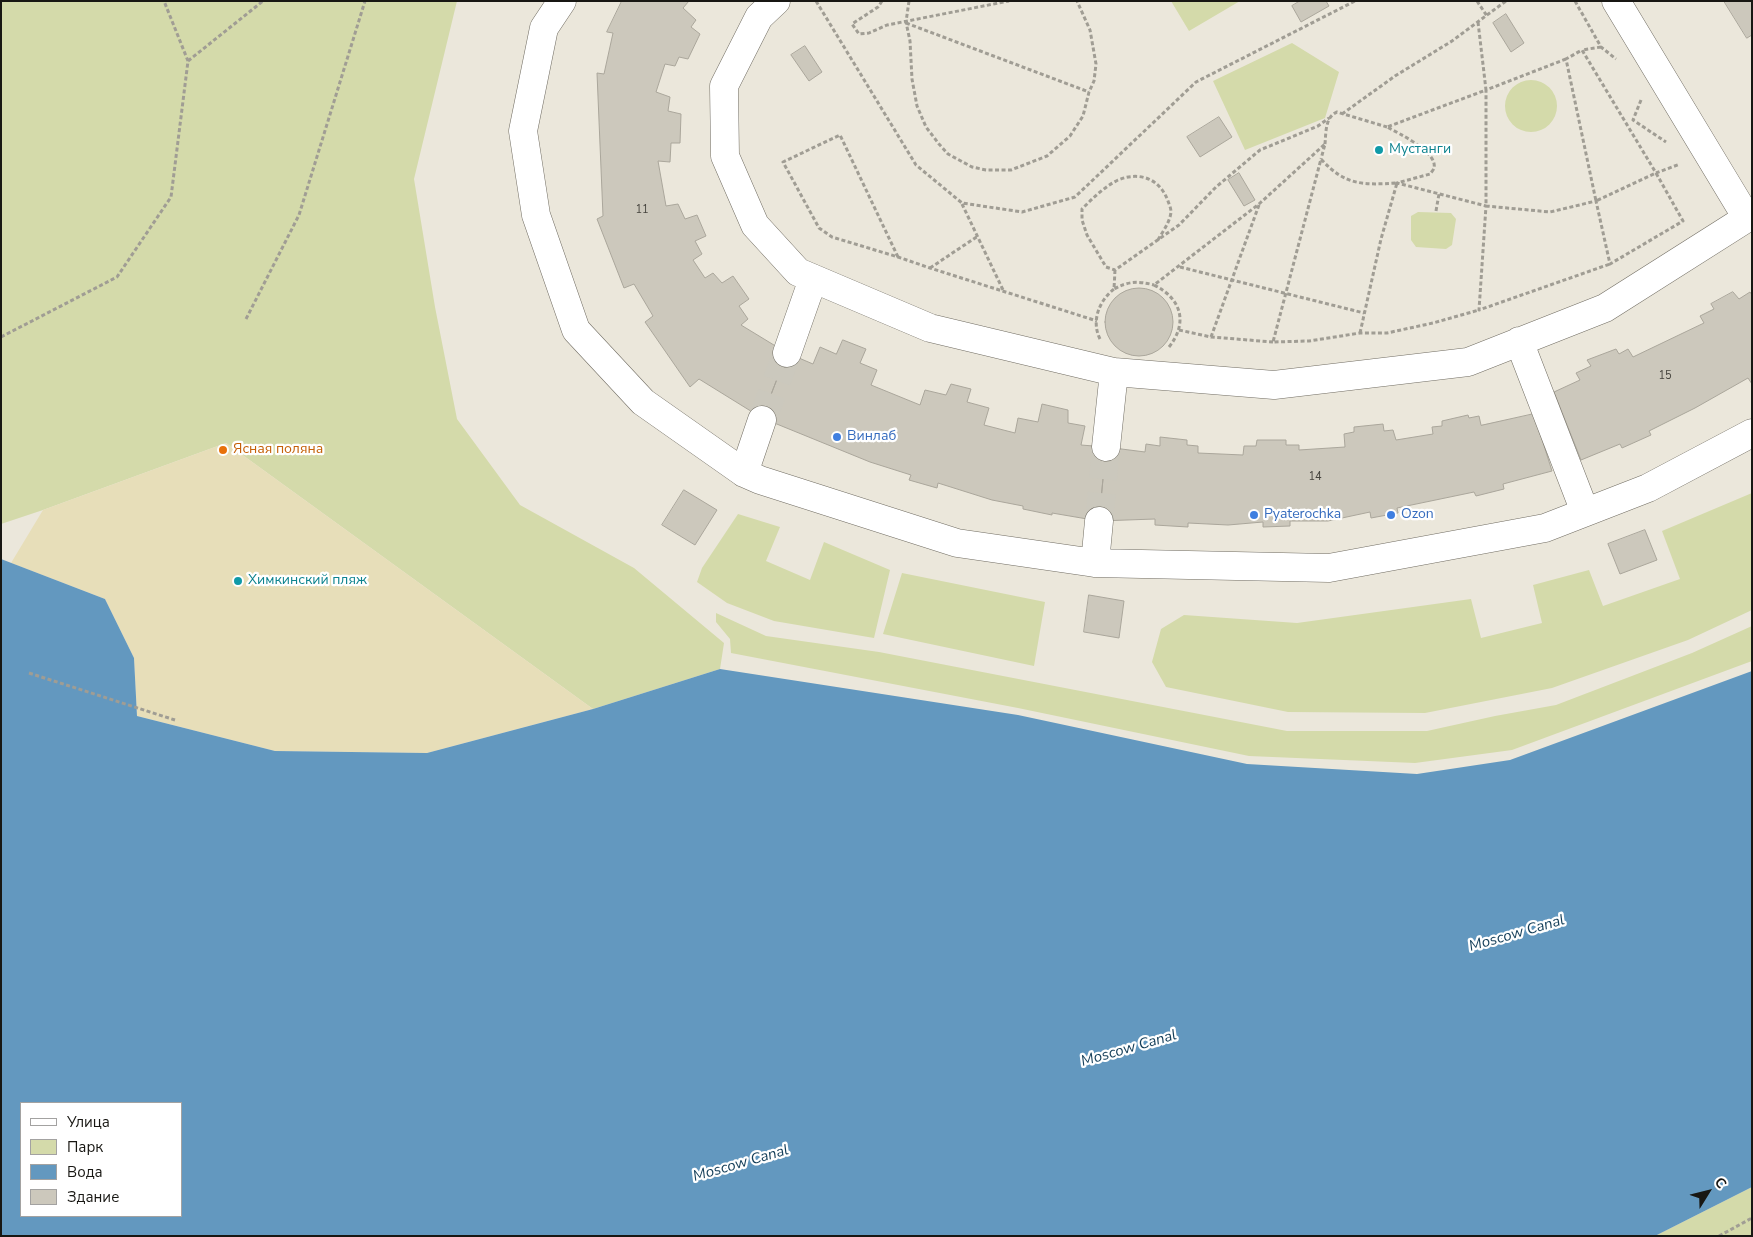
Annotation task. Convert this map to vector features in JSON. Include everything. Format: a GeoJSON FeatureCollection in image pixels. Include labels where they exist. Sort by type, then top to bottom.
{"type":"FeatureCollection","features":[{"type":"Feature","properties":{"kind":"lane"},"geometry":{"type":"LineString","coordinates":[[562,1],[544,28],[523,131],[536,215],[576,330],[643,402],[744,473],[760,480],[957,543],[1095,563],[1329,568],[1545,528],[1648,488],[1752,433]]}},
{"type":"Feature","properties":{"kind":"lane"},"geometry":{"type":"LineString","coordinates":[[776,1],[758,17],[724,86],[725,156],[755,225],[798,272],[930,328],[1114,372],[1274,385],[1468,362],[1605,308],[1750,222],[1616,1]]}},
{"type":"Feature","properties":{"kind":"lane"},"geometry":{"type":"LineString","coordinates":[[787,353],[813,279]]}},
{"type":"Feature","properties":{"kind":"lane"},"geometry":{"type":"LineString","coordinates":[[1519,342],[1585,512]]}},
{"type":"Feature","properties":{"kind":"lane"},"geometry":{"type":"LineString","coordinates":[[1106,447],[1114,372]]}},
{"type":"Feature","properties":{"kind":"lane"},"geometry":{"type":"LineString","coordinates":[[744,473],[762,420]]}},
{"type":"Feature","properties":{"kind":"lane"},"geometry":{"type":"LineString","coordinates":[[1095,563],[1099,521]]}},
{"type":"Feature","properties":{"kind":"path"},"geometry":{"type":"LineString","coordinates":[[1,337],[117,277],[171,197],[188,61],[164,1]]}},
{"type":"Feature","properties":{"kind":"path"},"geometry":{"type":"LineString","coordinates":[[188,61],[263,1]]}},
{"type":"Feature","properties":{"kind":"path"},"geometry":{"type":"LineString","coordinates":[[246,320],[299,215],[365,1]]}},
{"type":"Feature","properties":{"kind":"path"},"geometry":{"type":"LineString","coordinates":[[816,1],[916,165],[962,203],[1004,292]]}},
{"type":"Feature","properties":{"kind":"path"},"geometry":{"type":"LineString","coordinates":[[882,1],[878,7],[852,24],[859,34],[869,33],[887,25],[1009,1]]}},
{"type":"Feature","properties":{"kind":"path"},"geometry":{"type":"LineString","coordinates":[[909,1],[906,22],[910,41],[912,79],[916,106],[924,122],[948,154],[972,167],[986,170],[1011,170],[1047,156],[1070,136],[1083,116],[1094,81],[1096,64],[1090,30],[1077,1]]}},
{"type":"Feature","properties":{"kind":"path"},"geometry":{"type":"LineString","coordinates":[[962,203],[1022,212],[1075,197],[1196,82],[1355,1]]}},
{"type":"Feature","properties":{"kind":"path"},"geometry":{"type":"LineString","coordinates":[[1478,1],[1486,16]]}},
{"type":"Feature","properties":{"kind":"path"},"geometry":{"type":"LineString","coordinates":[[1342,114],[1395,76],[1452,41],[1506,1]]}},
{"type":"Feature","properties":{"kind":"path"},"geometry":{"type":"LineString","coordinates":[[1575,1],[1600,47],[1620,62]]}},
{"type":"Feature","properties":{"kind":"path"},"geometry":{"type":"LineString","coordinates":[[906,22],[1089,92]]}},
{"type":"Feature","properties":{"kind":"path"},"geometry":{"type":"LineString","coordinates":[[1478,22],[1486,90],[1486,206],[1479,310]]}},
{"type":"Feature","properties":{"kind":"path"},"geometry":{"type":"LineString","coordinates":[[1387,127],[1566,59],[1582,50],[1600,47]]}},
{"type":"Feature","properties":{"kind":"path"},"geometry":{"type":"LineString","coordinates":[[1179,330],[1211,337],[1273,342],[1309,341],[1360,333],[1387,333],[1479,310],[1610,264],[1684,221],[1582,50]]}},
{"type":"Feature","properties":{"kind":"path"},"geometry":{"type":"LineString","coordinates":[[1566,59],[1610,264]]}},
{"type":"Feature","properties":{"kind":"path"},"geometry":{"type":"LineString","coordinates":[[1643,95],[1633,120],[1670,145]]}},
{"type":"Feature","properties":{"kind":"path"},"geometry":{"type":"LineString","coordinates":[[1115,270],[1179,225],[1216,187],[1260,150],[1318,126],[1337,112],[1387,127],[1422,147],[1432,157],[1434,168],[1430,174],[1396,183],[1367,185],[1337,175],[1321,160]]}},
{"type":"Feature","properties":{"kind":"path"},"geometry":{"type":"LineString","coordinates":[[1328,118],[1324,155],[1328,167]]}},
{"type":"Feature","properties":{"kind":"path"},"geometry":{"type":"LineString","coordinates":[[898,257],[840,135],[783,162],[819,228],[832,237],[1097,321]]}},
{"type":"Feature","properties":{"kind":"path"},"geometry":{"type":"LineString","coordinates":[[1273,342],[1325,144]]}},
{"type":"Feature","properties":{"kind":"path"},"geometry":{"type":"LineString","coordinates":[[1154,285],[1259,204],[1325,144]]}},
{"type":"Feature","properties":{"kind":"path"},"geometry":{"type":"LineString","coordinates":[[1396,183],[1486,206],[1550,212],[1596,201],[1656,173],[1683,163]]}},
{"type":"Feature","properties":{"kind":"path"},"geometry":{"type":"LineString","coordinates":[[1115,270],[1106,267],[1087,235],[1082,220],[1082,209],[1104,189],[1119,180],[1134,176],[1150,178],[1164,190],[1171,210],[1167,224],[1158,240]]}},
{"type":"Feature","properties":{"kind":"path"},"geometry":{"type":"LineString","coordinates":[[1360,333],[1381,239],[1396,183]]}},
{"type":"Feature","properties":{"kind":"path"},"geometry":{"type":"LineString","coordinates":[[1436,212],[1439,194]]}},
{"type":"Feature","properties":{"kind":"path"},"geometry":{"type":"LineString","coordinates":[[1211,337],[1259,204]]}},
{"type":"Feature","properties":{"kind":"path"},"geometry":{"type":"LineString","coordinates":[[930,268],[978,236]]}},
{"type":"Feature","properties":{"kind":"path"},"geometry":{"type":"LineString","coordinates":[[1179,267],[1364,313]]}},
{"type":"Feature","properties":{"kind":"path"},"geometry":{"type":"LineString","coordinates":[[1114,289],[1115,270]]}},
{"type":"Feature","properties":{"kind":"path"},"geometry":{"type":"LineString","coordinates":[[1102,343],[1096,333],[1099,306],[1114,289],[1134,282],[1154,285],[1163,290],[1175,302],[1180,315],[1179,330],[1168,348]]}},
{"type":"Feature","properties":{"kind":"path"},"geometry":{"type":"LineString","coordinates":[[29,673],[175,720]]}},
{"type":"Feature","properties":{"kind":"path"},"geometry":{"type":"LineString","coordinates":[[1719,1236],[1752,1218]]}},
{"type":"Feature","properties":{"kind":"green space"},"geometry":{"type":"Polygon","coordinates":[[[1,1],[457,1],[414,179],[435,307],[457,419],[520,505],[634,568],[724,643],[720,669],[593,709],[226,443],[1,524],[1,1]]]}},
{"type":"Feature","properties":{"kind":"green space"},"geometry":{"type":"Polygon","coordinates":[[[1171,1],[1240,1],[1189,31],[1171,1]]]}},
{"type":"Feature","properties":{"kind":"green space"},"geometry":{"type":"Polygon","coordinates":[[[1292,43],[1339,72],[1325,118],[1245,150],[1213,81],[1292,43]]]}},
{"type":"Feature","properties":{"kind":"green space"},"geometry":{"type":"Polygon","coordinates":[[[1531,80],[1545,84],[1553,92],[1557,106],[1553,120],[1545,128],[1531,132],[1517,128],[1509,120],[1505,106],[1509,92],[1517,84],[1531,80]]]}},
{"type":"Feature","properties":{"kind":"green space"},"geometry":{"type":"Polygon","coordinates":[[[1418,212],[1451,213],[1456,219],[1452,245],[1446,249],[1416,247],[1411,240],[1411,216],[1418,212]]]}},
{"type":"Feature","properties":{"kind":"green space"},"geometry":{"type":"Polygon","coordinates":[[[1752,493],[1752,610],[1688,640],[1552,688],[1425,713],[1288,712],[1166,687],[1152,662],[1161,629],[1184,615],[1297,623],[1471,599],[1481,638],[1542,623],[1533,585],[1589,570],[1603,606],[1680,579],[1662,531],[1752,493]]]}},
{"type":"Feature","properties":{"kind":"green space"},"geometry":{"type":"Polygon","coordinates":[[[738,514],[780,527],[766,561],[810,580],[824,542],[890,570],[874,638],[774,621],[727,603],[697,582],[702,568],[738,514]]]}},
{"type":"Feature","properties":{"kind":"green space"},"geometry":{"type":"Polygon","coordinates":[[[902,573],[1045,602],[1034,666],[883,634],[902,573]]]}},
{"type":"Feature","properties":{"kind":"green space"},"geometry":{"type":"Polygon","coordinates":[[[716,613],[766,636],[879,652],[1287,731],[1427,731],[1556,705],[1692,653],[1752,626],[1752,661],[1512,750],[1415,763],[1249,756],[1018,708],[731,653],[730,639],[716,622],[716,613]]]}},
{"type":"Feature","properties":{"kind":"green space"},"geometry":{"type":"Polygon","coordinates":[[[1752,1187],[1752,1236],[1655,1236],[1752,1187]]]}},
{"type":"Feature","properties":{"kind":"sand","name":"Химкинский пляж"},"geometry":{"type":"Polygon","coordinates":[[[226,443],[593,709],[427,753],[275,751],[137,716],[134,658],[105,599],[11,563],[43,510],[226,443]]]}},
{"type":"Feature","properties":{"kind":"water","name":"Moscow Canal"},"geometry":{"type":"Polygon","coordinates":[[[1,559],[105,599],[134,658],[137,716],[275,751],[427,753],[593,709],[720,669],[1018,715],[1247,764],[1417,774],[1510,760],[1752,671],[1752,1187],[1655,1236],[1,1236],[1,559]]]}},
{"type":"Feature","properties":{"kind":"building"},"geometry":{"type":"Polygon","coordinates":[[[622,1],[689,1],[683,8],[696,20],[691,27],[700,34],[688,59],[679,57],[675,66],[665,64],[656,92],[670,97],[668,111],[681,114],[680,143],[671,143],[670,162],[658,161],[666,206],[678,204],[685,219],[697,215],[706,236],[695,241],[702,254],[693,260],[705,278],[713,273],[722,283],[733,276],[749,299],[739,306],[748,319],[741,325],[787,353],[762,418],[699,379],[690,387],[645,322],[653,316],[634,284],[624,288],[597,219],[603,216],[597,73],[604,74],[613,33],[607,32],[622,1]]]}},
{"type":"Feature","properties":{"kind":"building"},"geometry":{"type":"Polygon","coordinates":[[[1300,1],[1326,1],[1329,6],[1301,22],[1292,6],[1300,1]]]}},
{"type":"Feature","properties":{"kind":"building"},"geometry":{"type":"Polygon","coordinates":[[[1724,1],[1752,1],[1752,35],[1747,38],[1724,1]]]}},
{"type":"Feature","properties":{"kind":"building"},"geometry":{"type":"Polygon","coordinates":[[[1506,14],[1524,43],[1511,52],[1493,23],[1506,14]]]}},
{"type":"Feature","properties":{"kind":"building"},"geometry":{"type":"Polygon","coordinates":[[[805,46],[822,72],[809,81],[791,55],[805,46]]]}},
{"type":"Feature","properties":{"kind":"building"},"geometry":{"type":"Polygon","coordinates":[[[1219,117],[1232,137],[1200,157],[1187,137],[1219,117]]]}},
{"type":"Feature","properties":{"kind":"building"},"geometry":{"type":"Polygon","coordinates":[[[1239,173],[1255,200],[1244,206],[1228,180],[1239,173]]]}},
{"type":"Feature","properties":{"kind":"building"},"geometry":{"type":"Polygon","coordinates":[[[1139,288],[1152,290],[1163,298],[1171,309],[1173,322],[1171,335],[1163,346],[1152,354],[1139,356],[1126,354],[1115,346],[1107,335],[1105,322],[1107,309],[1115,298],[1126,290],[1139,288]]]}},
{"type":"Feature","properties":{"kind":"building"},"geometry":{"type":"Polygon","coordinates":[[[1733,292],[1739,299],[1750,292],[1752,295],[1752,384],[1748,378],[1649,431],[1651,435],[1622,448],[1620,444],[1581,460],[1554,392],[1580,380],[1576,373],[1591,366],[1587,360],[1616,349],[1619,354],[1628,349],[1633,357],[1704,323],[1700,316],[1714,309],[1711,304],[1733,292]]]}},
{"type":"Feature","properties":{"kind":"building"},"geometry":{"type":"Polygon","coordinates":[[[843,340],[866,349],[860,363],[877,370],[871,385],[920,405],[925,390],[946,395],[951,384],[971,389],[967,402],[989,408],[984,425],[1015,433],[1018,418],[1038,422],[1042,404],[1068,410],[1068,423],[1085,426],[1081,445],[1106,447],[1099,521],[1023,509],[1023,506],[992,500],[938,483],[937,488],[909,480],[911,475],[870,462],[762,418],[787,353],[813,364],[820,347],[836,354],[843,340]]]}},
{"type":"Feature","properties":{"kind":"building"},"geometry":{"type":"Polygon","coordinates":[[[1534,414],[1552,471],[1503,484],[1504,489],[1476,496],[1474,492],[1397,508],[1398,513],[1371,518],[1370,512],[1328,521],[1290,521],[1290,526],[1263,527],[1263,522],[1228,525],[1188,523],[1188,527],[1155,525],[1155,519],[1099,521],[1106,447],[1145,452],[1146,444],[1160,446],[1160,437],[1187,440],[1187,445],[1198,446],[1198,453],[1243,455],[1244,446],[1256,446],[1257,440],[1286,440],[1286,445],[1299,445],[1299,450],[1345,447],[1344,434],[1354,432],[1354,427],[1383,424],[1384,431],[1393,430],[1396,440],[1433,434],[1432,427],[1442,426],[1442,421],[1468,415],[1469,418],[1479,416],[1481,425],[1534,414]]]}},
{"type":"Feature","properties":{"kind":"building"},"geometry":{"type":"Polygon","coordinates":[[[684,490],[717,510],[695,545],[662,525],[684,490]]]}},
{"type":"Feature","properties":{"kind":"building"},"geometry":{"type":"Polygon","coordinates":[[[1645,530],[1657,560],[1620,574],[1608,544],[1645,530]]]}},
{"type":"Feature","properties":{"kind":"building"},"geometry":{"type":"Polygon","coordinates":[[[1089,595],[1124,601],[1119,638],[1084,632],[1089,595]]]}},
{"type":"Feature","properties":{"kind":"tunnel"},"geometry":{"type":"LineString","coordinates":[[762,420],[787,353]]}},
{"type":"Feature","properties":{"kind":"tunnel"},"geometry":{"type":"LineString","coordinates":[[1099,521],[1106,447]]}},
{"type":"Feature","properties":{"kind":"place","name":"Мустанги"},"geometry":{"type":"Point","coordinates":[1379,150]}},
{"type":"Feature","properties":{"kind":"place","name":"Винлаб"},"geometry":{"type":"Point","coordinates":[837,437]}},
{"type":"Feature","properties":{"kind":"place","name":"Ясная поляна"},"geometry":{"type":"Point","coordinates":[223,450]}},
{"type":"Feature","properties":{"kind":"place","name":"Pyaterochka"},"geometry":{"type":"Point","coordinates":[1254,515]}},
{"type":"Feature","properties":{"kind":"place","name":"Ozon"},"geometry":{"type":"Point","coordinates":[1391,515]}},
{"type":"Feature","properties":{"kind":"place","name":"Химкинский пляж"},"geometry":{"type":"Point","coordinates":[238,581]}}]}
